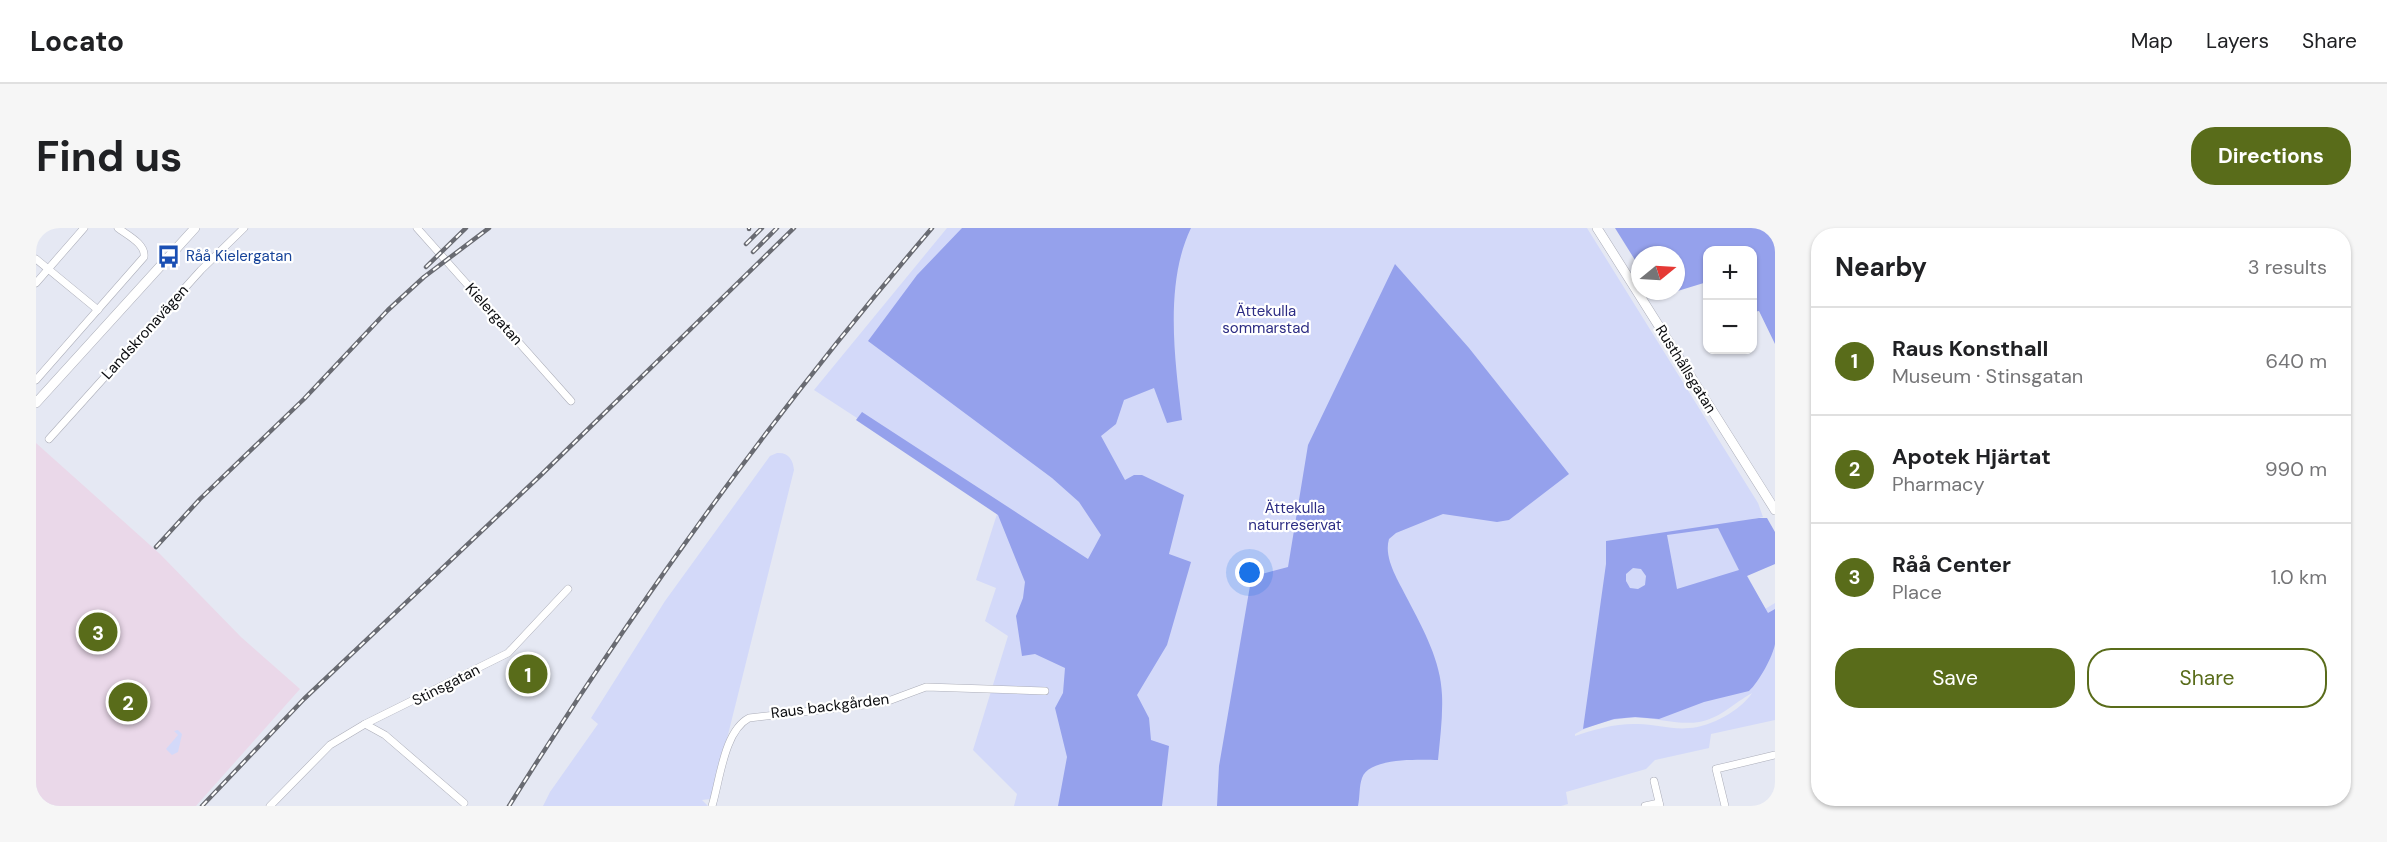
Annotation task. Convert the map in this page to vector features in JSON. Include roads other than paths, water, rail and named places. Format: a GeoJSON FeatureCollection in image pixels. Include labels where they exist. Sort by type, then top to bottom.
{"type":"FeatureCollection","features":[{"type":"Feature","properties":{"kind":"main road"},"geometry":{"type":"LineString","coordinates":[[36,403],[195,228]]}},
{"type":"Feature","properties":{"kind":"main road","name":"Rusthållsgatan"},"geometry":{"type":"LineString","coordinates":[[1597,228],[1775,510]]}},
{"type":"Feature","properties":{"kind":"street"},"geometry":{"type":"LineString","coordinates":[[36,283],[84,228]]}},
{"type":"Feature","properties":{"kind":"street"},"geometry":{"type":"LineString","coordinates":[[36,380],[144,257],[145,251],[118,228]]}},
{"type":"Feature","properties":{"kind":"street","name":"Landskronavägen"},"geometry":{"type":"LineString","coordinates":[[49,439],[201,270],[244,228]]}},
{"type":"Feature","properties":{"kind":"street","name":"Kielergatan"},"geometry":{"type":"LineString","coordinates":[[417,228],[571,401]]}},
{"type":"Feature","properties":{"kind":"street"},"geometry":{"type":"LineString","coordinates":[[36,259],[98,310]]}},
{"type":"Feature","properties":{"kind":"street","name":"Stinsgatan"},"geometry":{"type":"LineString","coordinates":[[270,806],[330,745],[365,724],[508,653],[568,590]]}},
{"type":"Feature","properties":{"kind":"street","name":"Raus backgården"},"geometry":{"type":"LineString","coordinates":[[712,806],[731,737],[737,727],[749,718],[879,703],[926,687],[1045,691]]}},
{"type":"Feature","properties":{"kind":"street"},"geometry":{"type":"LineString","coordinates":[[365,724],[385,735],[464,803]]}},
{"type":"Feature","properties":{"kind":"street"},"geometry":{"type":"LineString","coordinates":[[1725,806],[1716,770],[1775,755]]}},
{"type":"Feature","properties":{"kind":"street"},"geometry":{"type":"LineString","coordinates":[[1645,806],[1659,804],[1654,781]]}},
{"type":"Feature","properties":{"kind":"railway"},"geometry":{"type":"LineString","coordinates":[[426,267],[466,228]]}},
{"type":"Feature","properties":{"kind":"railway"},"geometry":{"type":"LineString","coordinates":[[156,547],[200,499],[304,399],[388,310],[424,277],[489,228]]}},
{"type":"Feature","properties":{"kind":"railway"},"geometry":{"type":"LineString","coordinates":[[746,244],[762,228]]}},
{"type":"Feature","properties":{"kind":"railway"},"geometry":{"type":"LineString","coordinates":[[753,252],[777,228]]}},
{"type":"Feature","properties":{"kind":"railway"},"geometry":{"type":"LineString","coordinates":[[202,806],[304,699],[542,474],[794,228]]}},
{"type":"Feature","properties":{"kind":"railway"},"geometry":{"type":"LineString","coordinates":[[509,806],[607,656],[710,509],[818,367],[932,228]]}},
{"type":"Feature","properties":{"kind":"place","name":"Råå Kielergatan"},"geometry":{"type":"Point","coordinates":[168,256]}},
{"type":"Feature","properties":{"kind":"place","name":"Råå Center"},"geometry":{"type":"Point","coordinates":[98,632]}},
{"type":"Feature","properties":{"kind":"place","name":"Raus Konsthall"},"geometry":{"type":"Point","coordinates":[528,674]}},
{"type":"Feature","properties":{"kind":"place","name":"Apotek Hjärtat"},"geometry":{"type":"Point","coordinates":[128,702]}},
{"type":"Feature","properties":{"kind":"park label","name":"Ättekulla sommarstad"},"geometry":{"type":"Point","coordinates":[1266,320]}},
{"type":"Feature","properties":{"kind":"park label","name":"Ättekulla naturreservat"},"geometry":{"type":"Point","coordinates":[1295,516]}}]}
